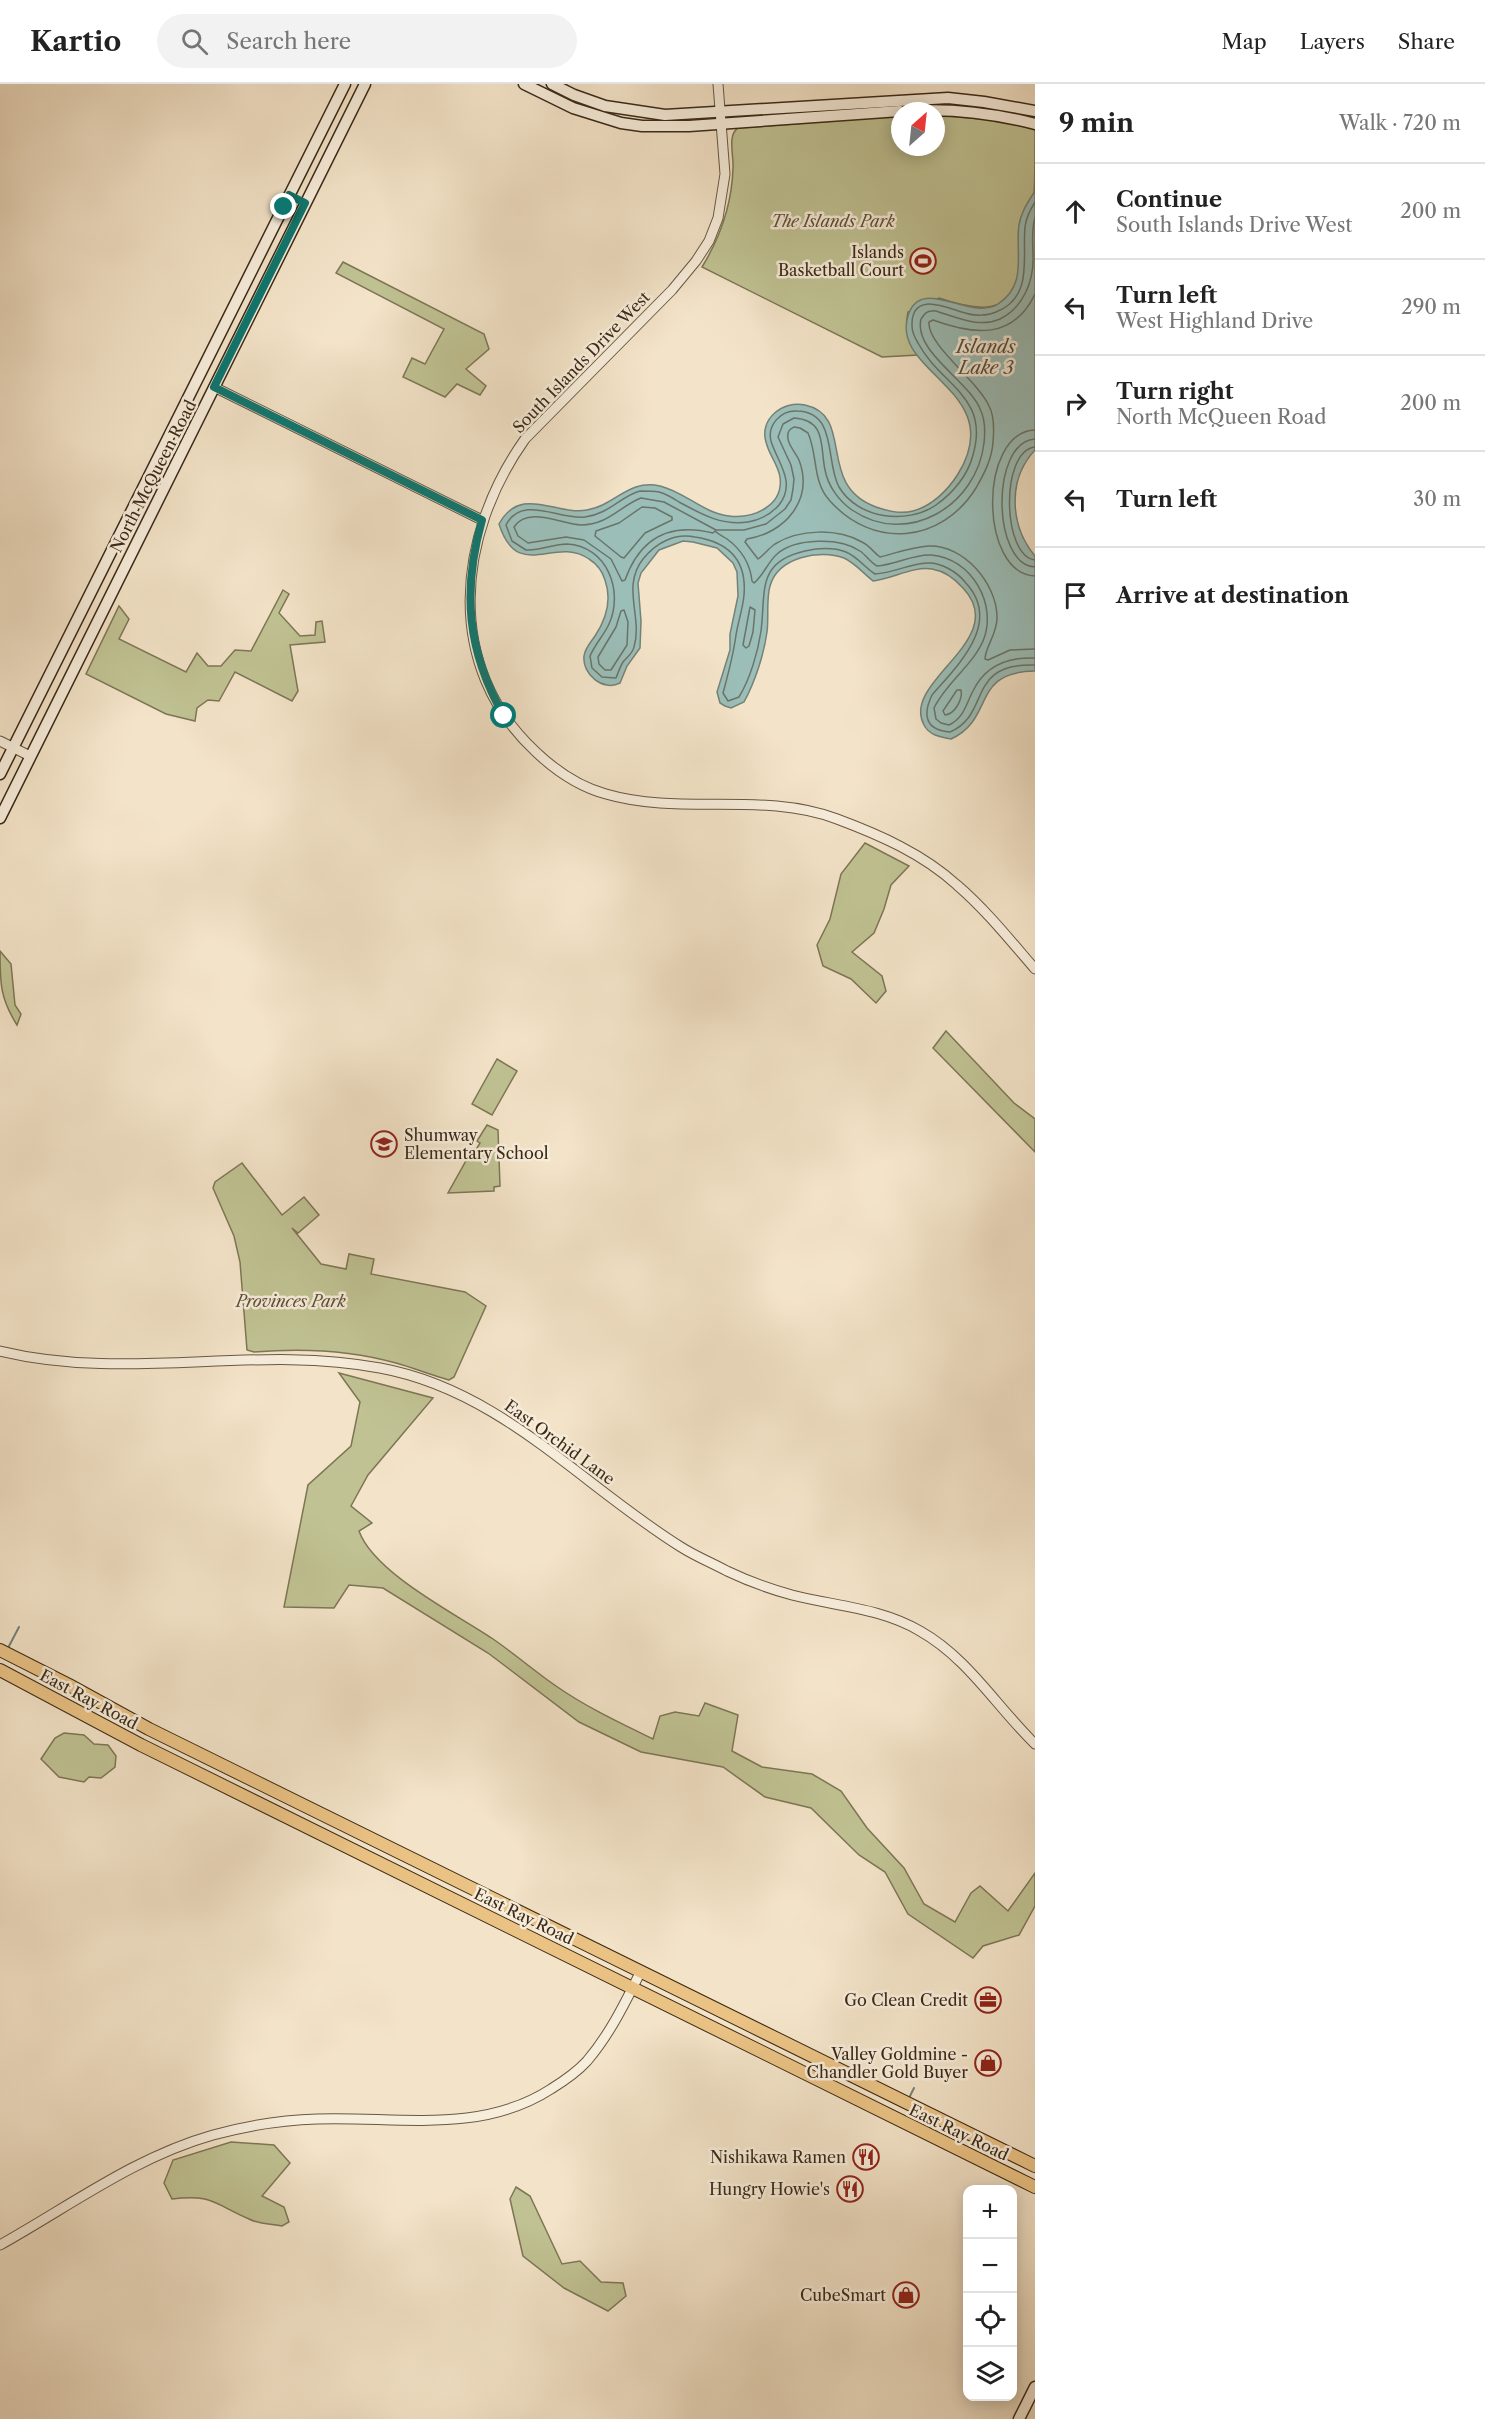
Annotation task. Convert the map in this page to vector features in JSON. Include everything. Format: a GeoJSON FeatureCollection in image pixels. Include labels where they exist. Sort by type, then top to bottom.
{"type":"FeatureCollection","features":[{"type":"Feature","properties":{"kind":"main road","name":"North McQueen Road"},"geometry":{"type":"LineString","coordinates":[[0,774],[345,84]]}},
{"type":"Feature","properties":{"kind":"main road","name":"North McQueen Road"},"geometry":{"type":"LineString","coordinates":[[0,818],[365,84]]}},
{"type":"Feature","properties":{"kind":"main road"},"geometry":{"type":"LineString","coordinates":[[524,84],[563,104],[590,114],[642,126],[667,127],[720,119],[948,98],[1035,111]]}},
{"type":"Feature","properties":{"kind":"main road"},"geometry":{"type":"LineString","coordinates":[[552,84],[606,106],[665,115],[720,119],[891,111]]}},
{"type":"Feature","properties":{"kind":"main road"},"geometry":{"type":"LineString","coordinates":[[563,104],[568,92]]}},
{"type":"Feature","properties":{"kind":"main road"},"geometry":{"type":"LineString","coordinates":[[945,110],[983,114],[1035,124]]}},
{"type":"Feature","properties":{"kind":"main road"},"geometry":{"type":"LineString","coordinates":[[289,195],[305,203]]}},
{"type":"Feature","properties":{"kind":"main road","name":"East Ray Road"},"geometry":{"type":"LineString","coordinates":[[0,1650],[149,1729],[1035,2166]]}},
{"type":"Feature","properties":{"kind":"main road","name":"East Ray Road"},"geometry":{"type":"LineString","coordinates":[[0,1670],[141,1745],[1035,2187]]}},
{"type":"Feature","properties":{"kind":"main road"},"geometry":{"type":"LineString","coordinates":[[939,2140],[949,2123]]}},
{"type":"Feature","properties":{"kind":"main road"},"geometry":{"type":"LineString","coordinates":[[1019,2419],[1031,2405],[1035,2387]]}},
{"type":"Feature","properties":{"kind":"street","name":"South Islands Drive West"},"geometry":{"type":"LineString","coordinates":[[718,84],[725,174],[718,218],[708,242],[672,290],[525,439],[509,462],[482,520],[474,548],[470,578],[472,631],[488,688],[504,716],[524,741],[550,765],[604,794],[671,804],[747,803],[776,806],[834,818],[903,847],[956,883],[983,909],[1035,969]]}},
{"type":"Feature","properties":{"kind":"street"},"geometry":{"type":"LineString","coordinates":[[214,387],[482,520]]}},
{"type":"Feature","properties":{"kind":"street"},"geometry":{"type":"LineString","coordinates":[[0,741],[30,756]]}},
{"type":"Feature","properties":{"kind":"street","name":"East Orchid Lane"},"geometry":{"type":"LineString","coordinates":[[0,1351],[36,1360],[81,1364],[142,1365],[303,1359],[342,1362],[382,1368],[445,1386],[507,1419],[642,1520],[692,1553],[755,1584],[792,1595],[885,1615],[921,1631],[968,1668],[1018,1728],[1035,1744]]}},
{"type":"Feature","properties":{"kind":"street"},"geometry":{"type":"LineString","coordinates":[[0,2245],[136,2164],[213,2135],[315,2119],[450,2121],[484,2117],[541,2096],[586,2062],[612,2028],[641,1971]]}},
{"type":"Feature","properties":{"kind":"green space","name":"The Islands Park"},"geometry":{"type":"Polygon","coordinates":[[[945,116],[993,120],[1035,129],[1034,193],[1023,212],[1019,226],[1020,267],[1017,284],[1001,303],[991,306],[966,306],[939,298],[908,312],[907,330],[918,355],[882,357],[702,267],[715,244],[728,207],[733,168],[732,141],[738,128],[891,117],[891,156],[945,156],[945,116]]]}},
{"type":"Feature","properties":{"kind":"green space"},"geometry":{"type":"Polygon","coordinates":[[[343,262],[484,334],[489,349],[466,369],[486,386],[480,395],[457,384],[445,397],[403,377],[412,358],[425,364],[444,329],[336,273],[343,262]]]}},
{"type":"Feature","properties":{"kind":"green space"},"geometry":{"type":"Polygon","coordinates":[[[283,590],[289,594],[279,613],[300,636],[315,635],[316,622],[322,621],[325,642],[290,645],[298,691],[292,701],[235,672],[219,701],[208,700],[197,708],[195,721],[166,714],[86,674],[119,606],[129,619],[119,639],[186,672],[197,653],[208,666],[221,666],[235,650],[251,651],[283,590]]]}},
{"type":"Feature","properties":{"kind":"green space"},"geometry":{"type":"Polygon","coordinates":[[[865,843],[909,866],[891,885],[874,933],[852,952],[882,976],[886,991],[876,1003],[851,979],[823,966],[817,945],[830,919],[841,874],[865,843]]]}},
{"type":"Feature","properties":{"kind":"green space"},"geometry":{"type":"Polygon","coordinates":[[[0,951],[11,964],[15,1005],[21,1014],[17,1025],[7,1007],[2,990],[0,951]]]}},
{"type":"Feature","properties":{"kind":"green space"},"geometry":{"type":"Polygon","coordinates":[[[946,1031],[1014,1103],[1035,1119],[1035,1152],[933,1048],[946,1031]]]}},
{"type":"Feature","properties":{"kind":"green space"},"geometry":{"type":"Polygon","coordinates":[[[497,1059],[517,1071],[492,1115],[472,1104],[497,1059]]]}},
{"type":"Feature","properties":{"kind":"green space"},"geometry":{"type":"Polygon","coordinates":[[[487,1125],[498,1130],[500,1186],[494,1187],[494,1191],[448,1193],[467,1159],[470,1160],[480,1143],[477,1141],[487,1125]]]}},
{"type":"Feature","properties":{"kind":"green space","name":"Provinces Park"},"geometry":{"type":"Polygon","coordinates":[[[242,1163],[282,1215],[304,1197],[319,1215],[298,1233],[292,1228],[321,1264],[346,1269],[349,1254],[374,1259],[371,1274],[465,1292],[486,1306],[454,1377],[449,1380],[396,1363],[361,1355],[307,1350],[254,1352],[247,1350],[240,1262],[234,1236],[213,1188],[215,1182],[242,1163]]]}},
{"type":"Feature","properties":{"kind":"green space"},"geometry":{"type":"Polygon","coordinates":[[[339,1373],[433,1398],[368,1475],[351,1506],[372,1523],[359,1531],[368,1547],[398,1577],[493,1639],[567,1694],[653,1739],[660,1716],[675,1712],[699,1716],[705,1703],[738,1715],[732,1751],[762,1767],[812,1774],[841,1791],[867,1828],[904,1868],[924,1904],[955,1922],[971,1893],[980,1886],[1008,1911],[1035,1873],[1035,1906],[1019,1935],[983,1946],[973,1958],[908,1914],[885,1872],[859,1855],[811,1808],[765,1797],[723,1767],[641,1752],[579,1722],[488,1653],[383,1588],[349,1585],[334,1608],[284,1607],[308,1485],[351,1446],[360,1402],[339,1373]]]}},
{"type":"Feature","properties":{"kind":"green space"},"geometry":{"type":"Polygon","coordinates":[[[64,1733],[84,1735],[94,1744],[108,1745],[116,1756],[115,1767],[101,1778],[89,1777],[84,1782],[59,1777],[41,1759],[55,1738],[64,1733]]]}},
{"type":"Feature","properties":{"kind":"green space"},"geometry":{"type":"Polygon","coordinates":[[[231,2142],[274,2145],[290,2163],[262,2196],[284,2207],[289,2222],[282,2226],[260,2223],[205,2199],[172,2199],[164,2183],[173,2160],[231,2142]]]}},
{"type":"Feature","properties":{"kind":"green space"},"geometry":{"type":"Polygon","coordinates":[[[516,2187],[530,2196],[562,2264],[580,2261],[601,2282],[623,2283],[626,2296],[608,2311],[564,2288],[523,2256],[510,2199],[516,2187]]]}},
{"type":"Feature","properties":{"kind":"water","name":"Islands Lake 3"},"geometry":{"type":"Polygon","coordinates":[[[1035,191],[1035,450],[1020,475],[1015,503],[1021,531],[1035,556],[1035,671],[1015,673],[1001,679],[992,687],[974,720],[965,730],[951,739],[932,733],[924,725],[921,709],[927,692],[966,643],[974,625],[974,607],[963,588],[949,576],[932,569],[917,569],[873,581],[844,558],[834,555],[812,555],[791,562],[774,576],[769,591],[766,641],[755,677],[744,702],[731,708],[725,706],[720,703],[717,692],[730,650],[730,634],[738,596],[737,572],[733,563],[717,548],[683,541],[659,550],[641,573],[638,583],[641,621],[640,648],[627,666],[620,683],[607,685],[595,680],[586,669],[584,656],[603,622],[607,609],[607,587],[602,573],[592,561],[576,553],[527,555],[516,551],[507,541],[499,524],[508,512],[518,506],[528,504],[575,511],[587,510],[606,503],[630,489],[649,485],[669,489],[720,514],[738,516],[757,513],[772,503],[780,487],[779,472],[766,442],[766,426],[769,419],[781,408],[797,404],[820,412],[829,422],[840,468],[846,483],[858,497],[876,507],[894,512],[909,512],[927,505],[949,486],[958,474],[970,446],[969,422],[960,403],[915,353],[907,336],[908,316],[914,304],[923,299],[935,298],[974,308],[987,308],[998,304],[1007,296],[1017,278],[1020,220],[1035,191]]]}},
{"type":"Feature","properties":{"kind":"waterway"},"geometry":{"type":"LineString","coordinates":[[8,1648],[19,1627]]}},
{"type":"Feature","properties":{"kind":"waterway"},"geometry":{"type":"LineString","coordinates":[[910,2096],[914,2088]]}},
{"type":"Feature","properties":{"kind":"place","name":"Islands Basketball Court"},"geometry":{"type":"Point","coordinates":[923,261]}},
{"type":"Feature","properties":{"kind":"place","name":"Shumway Elementary School"},"geometry":{"type":"Point","coordinates":[384,1144]}},
{"type":"Feature","properties":{"kind":"place","name":"Go Clean Credit"},"geometry":{"type":"Point","coordinates":[988,2000]}},
{"type":"Feature","properties":{"kind":"place","name":"Valley Goldmine - Chandler Gold Buyer"},"geometry":{"type":"Point","coordinates":[988,2063]}},
{"type":"Feature","properties":{"kind":"place","name":"Nishikawa Ramen"},"geometry":{"type":"Point","coordinates":[866,2157]}},
{"type":"Feature","properties":{"kind":"place","name":"Hungry Howie's"},"geometry":{"type":"Point","coordinates":[850,2189]}},
{"type":"Feature","properties":{"kind":"place","name":"CubeSmart"},"geometry":{"type":"Point","coordinates":[906,2295]}},
{"type":"Feature","properties":{"kind":"route"},"geometry":{"type":"LineString","coordinates":[[284,207],[289,195],[305,203],[214,387],[482,520],[474,548],[470,578],[472,631],[488,688],[504,716]]}}]}
